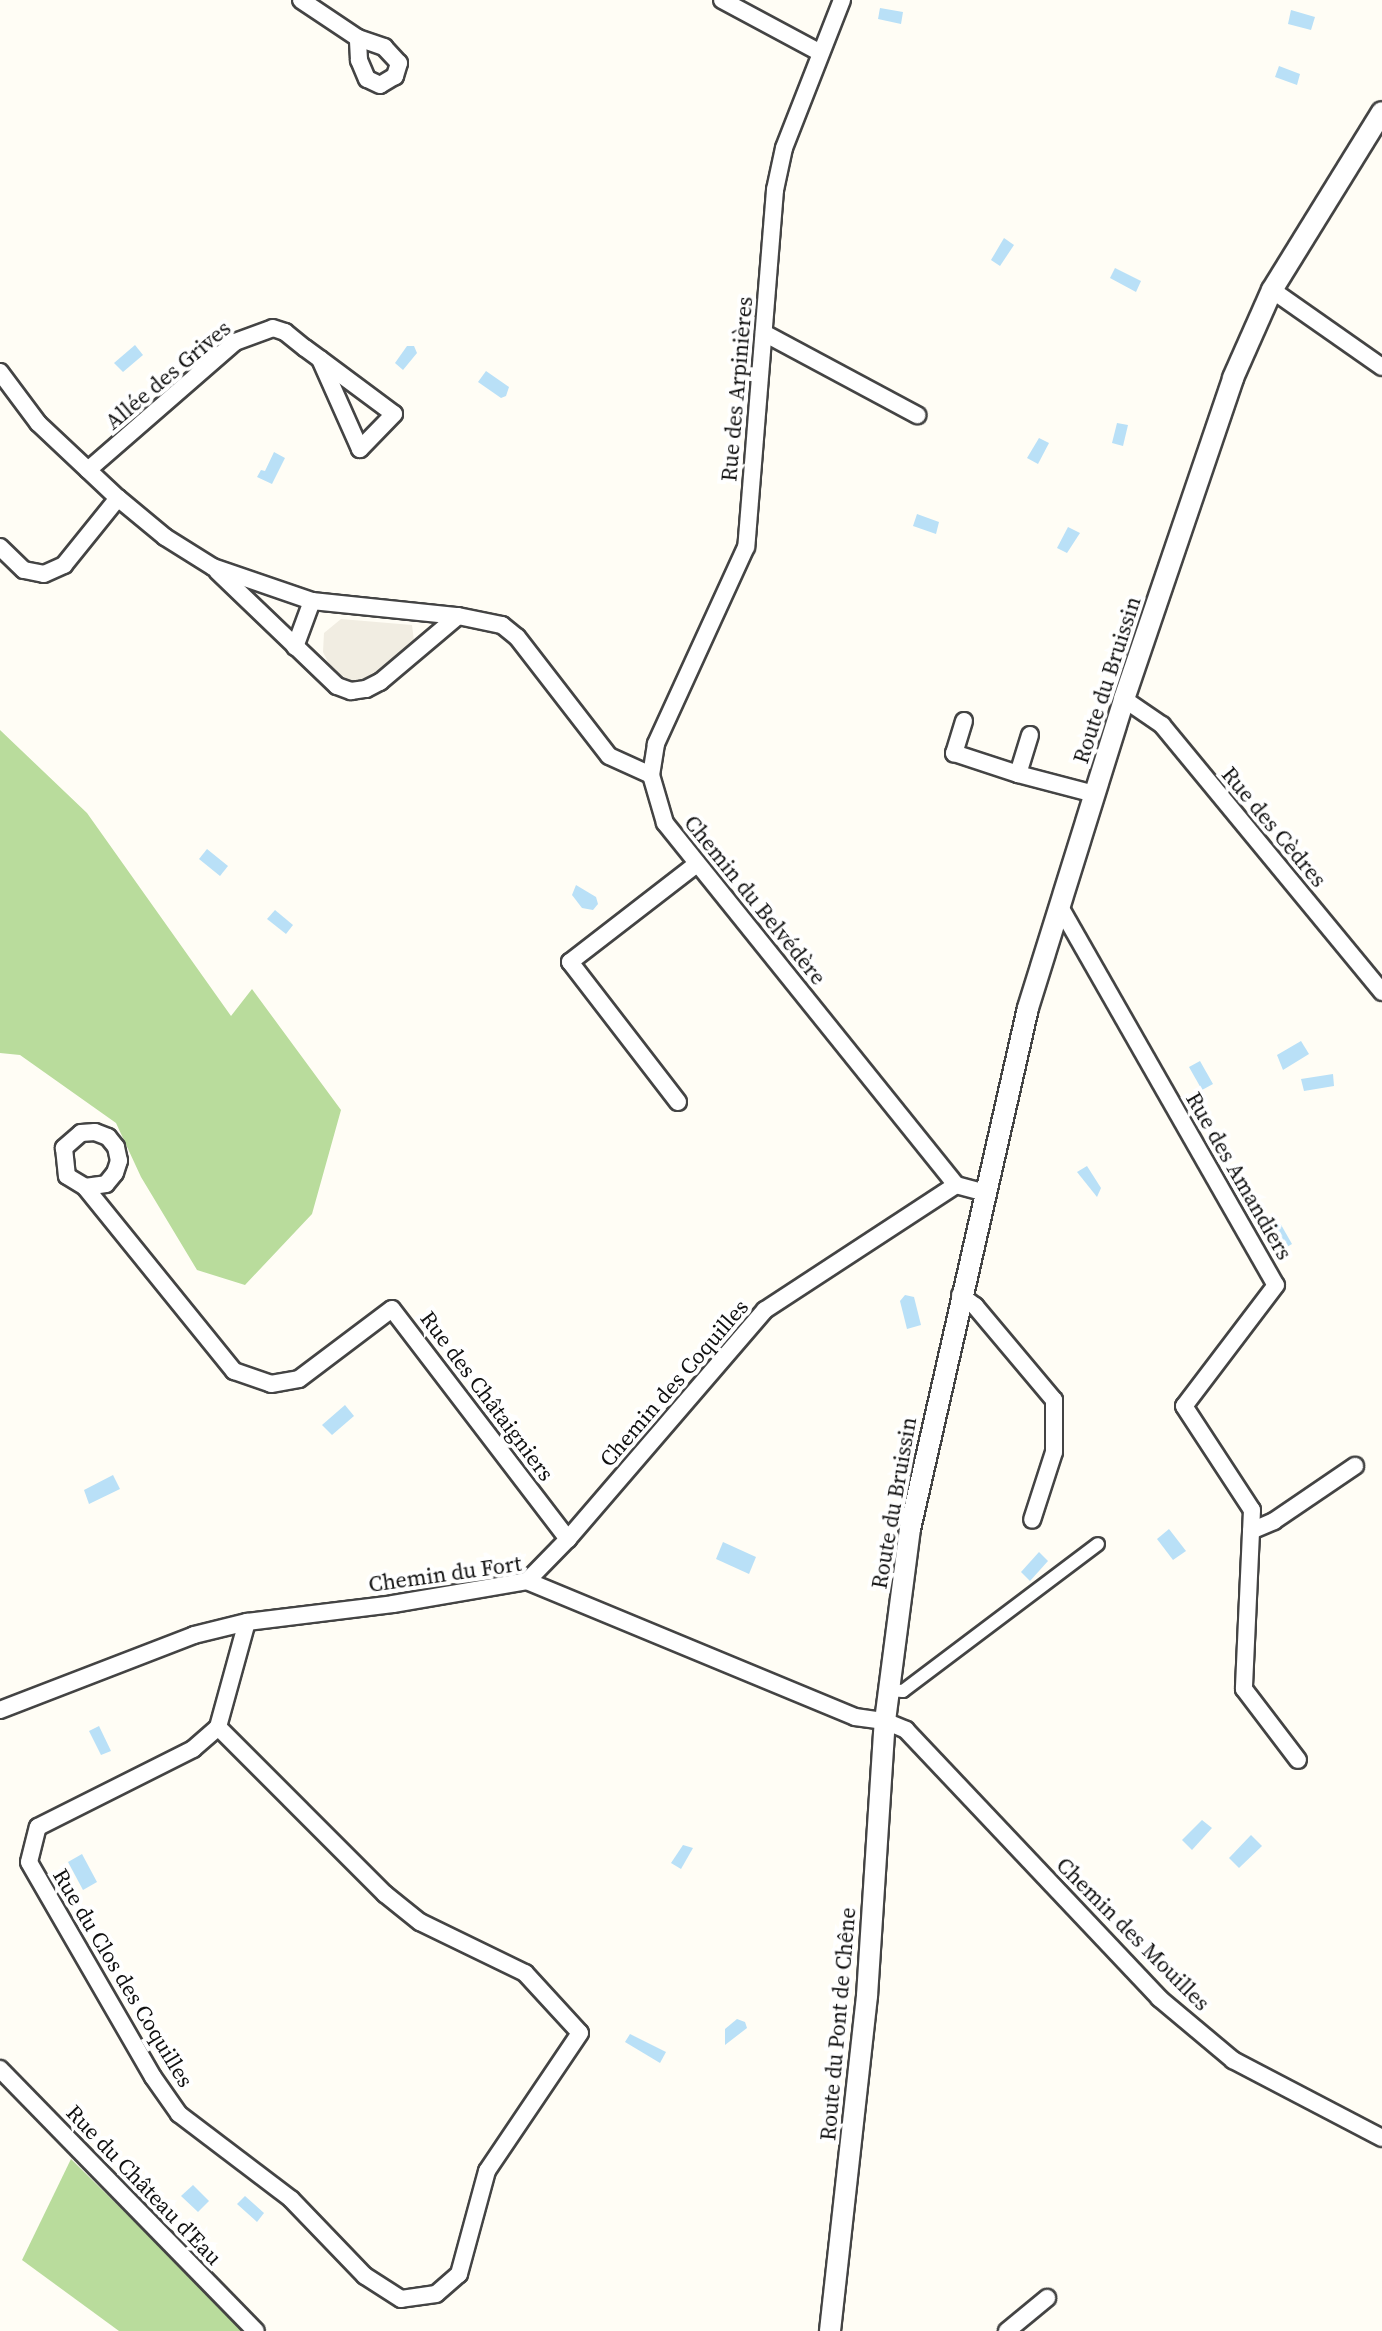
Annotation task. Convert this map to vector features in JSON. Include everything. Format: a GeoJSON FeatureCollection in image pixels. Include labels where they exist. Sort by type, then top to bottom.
{"type":"FeatureCollection","features":[{"type":"Feature","properties":{"kind":"street"},"geometry":{"type":"LineString","coordinates":[[301,0],[358,38]]}},
{"type":"Feature","properties":{"kind":"street"},"geometry":{"type":"LineString","coordinates":[[722,0],[819,52]]}},
{"type":"Feature","properties":{"kind":"street","name":"Rue des Arpinières"},"geometry":{"type":"LineString","coordinates":[[651,775],[656,744],[746,547],[775,190],[784,148],[819,52],[842,0]]}},
{"type":"Feature","properties":{"kind":"street","name":"Route du Bruissin"},"geometry":{"type":"LineString","coordinates":[[885,1721],[910,1529],[960,1295],[1028,1008],[1124,699],[1233,378],[1272,290],[1382,112]]}},
{"type":"Feature","properties":{"kind":"street"},"geometry":{"type":"LineString","coordinates":[[1272,290],[1382,367]]}},
{"type":"Feature","properties":{"kind":"street","name":"Allée des Grives"},"geometry":{"type":"LineString","coordinates":[[88,470],[235,342],[273,328],[285,332],[394,414],[360,449],[320,359]]}},
{"type":"Feature","properties":{"kind":"street"},"geometry":{"type":"LineString","coordinates":[[764,333],[917,415]]}},
{"type":"Feature","properties":{"kind":"street"},"geometry":{"type":"LineString","coordinates":[[0,372],[38,423],[118,498],[165,537],[213,567],[337,686],[351,691],[366,689],[380,682],[458,616]]}},
{"type":"Feature","properties":{"kind":"street"},"geometry":{"type":"LineString","coordinates":[[0,547],[24,570],[44,574],[64,565],[118,498]]}},
{"type":"Feature","properties":{"kind":"street"},"geometry":{"type":"LineString","coordinates":[[213,567],[312,601],[458,616],[502,625],[517,637],[609,756],[651,775]]}},
{"type":"Feature","properties":{"kind":"street"},"geometry":{"type":"LineString","coordinates":[[295,647],[312,601]]}},
{"type":"Feature","properties":{"kind":"street","name":"Rue des Cèdres"},"geometry":{"type":"LineString","coordinates":[[1124,699],[1162,725],[1382,992]]}},
{"type":"Feature","properties":{"kind":"street"},"geometry":{"type":"LineString","coordinates":[[964,721],[954,753],[1095,794]]}},
{"type":"Feature","properties":{"kind":"street"},"geometry":{"type":"LineString","coordinates":[[1018,774],[1030,735]]}},
{"type":"Feature","properties":{"kind":"street","name":"Chemin du Belvédère"},"geometry":{"type":"LineString","coordinates":[[651,775],[665,823],[956,1185]]}},
{"type":"Feature","properties":{"kind":"street"},"geometry":{"type":"LineString","coordinates":[[678,1102],[570,962],[697,864]]}},
{"type":"Feature","properties":{"kind":"street","name":"Rue des Amandiers"},"geometry":{"type":"LineString","coordinates":[[1060,907],[1276,1285],[1184,1406],[1252,1510],[1244,1689],[1298,1760]]}},
{"type":"Feature","properties":{"kind":"street"},"geometry":{"type":"LineString","coordinates":[[956,1185],[986,1193]]}},
{"type":"Feature","properties":{"kind":"street","name":"Chemin des Coquilles"},"geometry":{"type":"LineString","coordinates":[[527,1581],[568,1539],[765,1310],[956,1185]]}},
{"type":"Feature","properties":{"kind":"street","name":"Rue des Châtaigniers"},"geometry":{"type":"LineString","coordinates":[[85,1187],[234,1371],[271,1384],[299,1379],[392,1309],[568,1539]]}},
{"type":"Feature","properties":{"kind":"street"},"geometry":{"type":"LineString","coordinates":[[960,1295],[975,1306],[1054,1400],[1054,1452],[1032,1520]]}},
{"type":"Feature","properties":{"kind":"street"},"geometry":{"type":"LineString","coordinates":[[1251,1531],[1274,1521],[1355,1466]]}},
{"type":"Feature","properties":{"kind":"street"},"geometry":{"type":"LineString","coordinates":[[888,1690],[903,1691],[1098,1544]]}},
{"type":"Feature","properties":{"kind":"street","name":"Chemin du Fort"},"geometry":{"type":"LineString","coordinates":[[0,1710],[138,1654],[194,1635],[247,1622],[393,1604],[527,1581],[855,1717],[885,1721]]}},
{"type":"Feature","properties":{"kind":"street"},"geometry":{"type":"LineString","coordinates":[[218,1727],[247,1622]]}},
{"type":"Feature","properties":{"kind":"street","name":"Chemin des Mouilles"},"geometry":{"type":"LineString","coordinates":[[885,1721],[906,1730],[1169,2007],[1233,2060],[1382,2138]]}},
{"type":"Feature","properties":{"kind":"street","name":"Route du Pont de Chêne"},"geometry":{"type":"LineString","coordinates":[[830,2331],[867,1996],[885,1721]]}},
{"type":"Feature","properties":{"kind":"street","name":"Rue du Clos des Coquilles"},"geometry":{"type":"LineString","coordinates":[[218,1727],[385,1894],[420,1922],[525,1973],[580,2033],[487,2171],[459,2274],[436,2294],[401,2299],[365,2276],[291,2199],[179,2114],[153,2077],[29,1862],[38,1827],[193,1749],[218,1727]]}},
{"type":"Feature","properties":{"kind":"street","name":"Rue du Château d'Eau"},"geometry":{"type":"LineString","coordinates":[[0,2069],[256,2331]]}},
{"type":"Feature","properties":{"kind":"street"},"geometry":{"type":"LineString","coordinates":[[1007,2331],[1047,2298]]}},
{"type":"Feature","properties":{"kind":"green space"},"geometry":{"type":"Polygon","coordinates":[[[0,730],[87,813],[231,1016],[252,989],[341,1110],[312,1214],[245,1285],[197,1270],[141,1177],[116,1123],[20,1055],[0,1053],[0,730]]]}},
{"type":"Feature","properties":{"kind":"green space"},"geometry":{"type":"Polygon","coordinates":[[[71,2159],[245,2331],[119,2331],[22,2260],[71,2159]]]}},
{"type":"Feature","properties":{"kind":"shaded area"},"geometry":{"type":"Polygon","coordinates":[[[341,619],[412,625],[414,641],[367,680],[348,680],[330,666],[323,652],[324,633],[341,619]]]}},
{"type":"Feature","properties":{"kind":"water"},"geometry":{"type":"Polygon","coordinates":[[[880,8],[903,12],[901,24],[878,19],[880,8]]]}},
{"type":"Feature","properties":{"kind":"water"},"geometry":{"type":"Polygon","coordinates":[[[1291,10],[1315,17],[1311,30],[1288,24],[1291,10]]]}},
{"type":"Feature","properties":{"kind":"water"},"geometry":{"type":"Polygon","coordinates":[[[1279,66],[1300,74],[1297,85],[1275,77],[1279,66]]]}},
{"type":"Feature","properties":{"kind":"water"},"geometry":{"type":"Polygon","coordinates":[[[1004,238],[1014,245],[1000,266],[991,260],[1004,238]]]}},
{"type":"Feature","properties":{"kind":"water"},"geometry":{"type":"Polygon","coordinates":[[[1115,268],[1141,281],[1136,292],[1110,278],[1115,268]]]}},
{"type":"Feature","properties":{"kind":"water"},"geometry":{"type":"Polygon","coordinates":[[[135,345],[143,355],[123,372],[114,363],[135,345]]]}},
{"type":"Feature","properties":{"kind":"water"},"geometry":{"type":"Polygon","coordinates":[[[407,346],[414,346],[417,353],[403,370],[395,363],[407,346]]]}},
{"type":"Feature","properties":{"kind":"water"},"geometry":{"type":"Polygon","coordinates":[[[486,371],[509,387],[506,396],[501,398],[478,382],[486,371]]]}},
{"type":"Feature","properties":{"kind":"water"},"geometry":{"type":"Polygon","coordinates":[[[1117,423],[1128,425],[1123,446],[1112,443],[1117,423]]]}},
{"type":"Feature","properties":{"kind":"water"},"geometry":{"type":"Polygon","coordinates":[[[1039,438],[1049,443],[1038,464],[1027,458],[1039,438]]]}},
{"type":"Feature","properties":{"kind":"water"},"geometry":{"type":"Polygon","coordinates":[[[274,452],[285,458],[272,484],[257,477],[261,470],[265,471],[274,452]]]}},
{"type":"Feature","properties":{"kind":"water"},"geometry":{"type":"Polygon","coordinates":[[[917,514],[939,522],[936,534],[913,526],[917,514]]]}},
{"type":"Feature","properties":{"kind":"water"},"geometry":{"type":"Polygon","coordinates":[[[1068,527],[1080,533],[1067,553],[1057,548],[1068,527]]]}},
{"type":"Feature","properties":{"kind":"water"},"geometry":{"type":"Polygon","coordinates":[[[207,849],[228,866],[220,876],[199,859],[207,849]]]}},
{"type":"Feature","properties":{"kind":"water"},"geometry":{"type":"Polygon","coordinates":[[[576,885],[596,897],[598,904],[593,910],[582,908],[572,895],[576,885]]]}},
{"type":"Feature","properties":{"kind":"water"},"geometry":{"type":"Polygon","coordinates":[[[275,910],[293,925],[286,934],[267,919],[275,910]]]}},
{"type":"Feature","properties":{"kind":"water"},"geometry":{"type":"Polygon","coordinates":[[[1301,1041],[1309,1054],[1283,1070],[1277,1055],[1301,1041]]]}},
{"type":"Feature","properties":{"kind":"water"},"geometry":{"type":"Polygon","coordinates":[[[1200,1061],[1213,1084],[1202,1090],[1189,1067],[1200,1061]]]}},
{"type":"Feature","properties":{"kind":"water"},"geometry":{"type":"Polygon","coordinates":[[[1333,1074],[1334,1086],[1304,1091],[1301,1079],[1333,1074]]]}},
{"type":"Feature","properties":{"kind":"water"},"geometry":{"type":"Polygon","coordinates":[[[1087,1166],[1101,1188],[1097,1197],[1077,1172],[1087,1166]]]}},
{"type":"Feature","properties":{"kind":"water"},"geometry":{"type":"Polygon","coordinates":[[[1280,1223],[1292,1244],[1278,1252],[1266,1231],[1280,1223]]]}},
{"type":"Feature","properties":{"kind":"water"},"geometry":{"type":"Polygon","coordinates":[[[905,1295],[914,1297],[921,1325],[907,1329],[900,1301],[905,1295]]]}},
{"type":"Feature","properties":{"kind":"water"},"geometry":{"type":"Polygon","coordinates":[[[345,1405],[354,1416],[332,1435],[322,1425],[345,1405]]]}},
{"type":"Feature","properties":{"kind":"water"},"geometry":{"type":"Polygon","coordinates":[[[113,1475],[120,1489],[89,1504],[84,1490],[113,1475]]]}},
{"type":"Feature","properties":{"kind":"water"},"geometry":{"type":"Polygon","coordinates":[[[1169,1529],[1186,1551],[1173,1560],[1157,1539],[1169,1529]]]}},
{"type":"Feature","properties":{"kind":"water"},"geometry":{"type":"Polygon","coordinates":[[[723,1542],[756,1557],[749,1574],[716,1559],[723,1542]]]}},
{"type":"Feature","properties":{"kind":"water"},"geometry":{"type":"Polygon","coordinates":[[[1039,1552],[1048,1561],[1030,1581],[1021,1572],[1039,1552]]]}},
{"type":"Feature","properties":{"kind":"water"},"geometry":{"type":"Polygon","coordinates":[[[99,1726],[111,1751],[101,1755],[89,1731],[99,1726]]]}},
{"type":"Feature","properties":{"kind":"water"},"geometry":{"type":"Polygon","coordinates":[[[1202,1820],[1212,1828],[1192,1850],[1182,1840],[1202,1820]]]}},
{"type":"Feature","properties":{"kind":"water"},"geometry":{"type":"Polygon","coordinates":[[[1251,1835],[1262,1846],[1239,1868],[1229,1858],[1251,1835]]]}},
{"type":"Feature","properties":{"kind":"water"},"geometry":{"type":"Polygon","coordinates":[[[683,1845],[693,1848],[681,1869],[671,1863],[683,1845]]]}},
{"type":"Feature","properties":{"kind":"water"},"geometry":{"type":"Polygon","coordinates":[[[82,1854],[97,1882],[83,1890],[68,1862],[82,1854]]]}},
{"type":"Feature","properties":{"kind":"water"},"geometry":{"type":"Polygon","coordinates":[[[737,2019],[745,2022],[747,2028],[725,2045],[725,2029],[737,2019]]]}},
{"type":"Feature","properties":{"kind":"water"},"geometry":{"type":"Polygon","coordinates":[[[630,2034],[666,2052],[660,2063],[625,2042],[630,2034]]]}},
{"type":"Feature","properties":{"kind":"water"},"geometry":{"type":"Polygon","coordinates":[[[193,2185],[209,2201],[198,2212],[181,2196],[193,2185]]]}},
{"type":"Feature","properties":{"kind":"water"},"geometry":{"type":"Polygon","coordinates":[[[245,2196],[264,2213],[257,2222],[237,2204],[245,2196]]]}}]}
